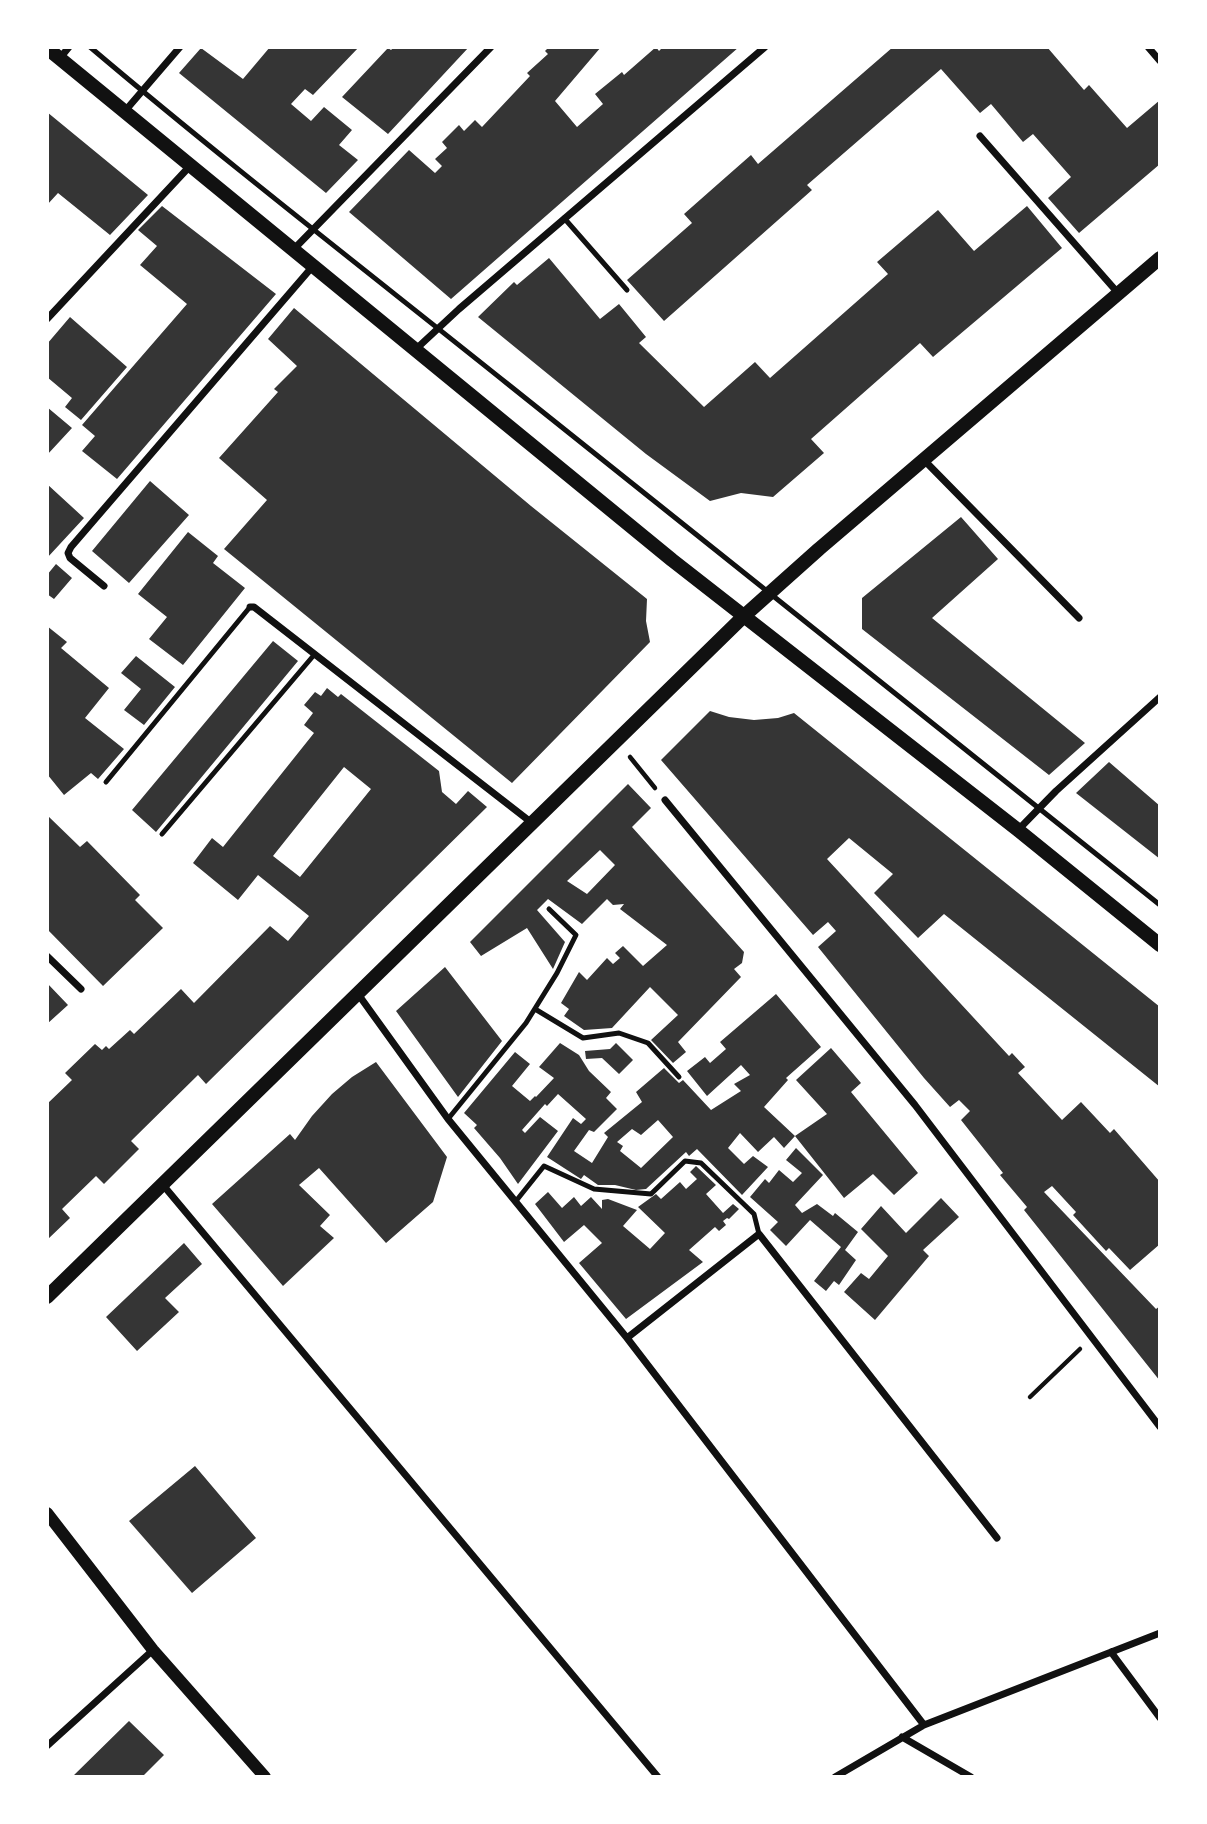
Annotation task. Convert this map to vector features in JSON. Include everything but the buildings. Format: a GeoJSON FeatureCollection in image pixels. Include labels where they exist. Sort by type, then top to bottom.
{"type":"FeatureCollection","features":[{"type":"Feature","properties":{"kind":"main road"},"geometry":{"type":"LineString","coordinates":[[47,48],[65,52],[125,111],[415,350],[744,616],[1018,830],[1160,945]]}},
{"type":"Feature","properties":{"kind":"main road"},"geometry":{"type":"LineString","coordinates":[[47,1297],[744,616],[923,459],[1160,258]]}},
{"type":"Feature","properties":{"kind":"street"},"geometry":{"type":"LineString","coordinates":[[125,111],[180,47]]}},
{"type":"Feature","properties":{"kind":"street"},"geometry":{"type":"LineString","coordinates":[[293,250],[491,47]]}},
{"type":"Feature","properties":{"kind":"street"},"geometry":{"type":"LineString","coordinates":[[415,350],[564,218],[765,47]]}},
{"type":"Feature","properties":{"kind":"street"},"geometry":{"type":"LineString","coordinates":[[1148,47],[1160,61]]}},
{"type":"Feature","properties":{"kind":"street"},"geometry":{"type":"LineString","coordinates":[[980,136],[1118,293]]}},
{"type":"Feature","properties":{"kind":"street"},"geometry":{"type":"LineString","coordinates":[[47,319],[190,166]]}},
{"type":"Feature","properties":{"kind":"street"},"geometry":{"type":"LineString","coordinates":[[104,586],[70,558],[68,552],[71,547],[313,265]]}},
{"type":"Feature","properties":{"kind":"street"},"geometry":{"type":"LineString","coordinates":[[923,459],[1079,618]]}},
{"type":"Feature","properties":{"kind":"street"},"geometry":{"type":"LineString","coordinates":[[250,607],[254,607],[532,824]]}},
{"type":"Feature","properties":{"kind":"street"},"geometry":{"type":"LineString","coordinates":[[1018,830],[1038,808],[1160,697]]}},
{"type":"Feature","properties":{"kind":"street"},"geometry":{"type":"LineString","coordinates":[[665,800],[915,1105],[1160,1427]]}},
{"type":"Feature","properties":{"kind":"street"},"geometry":{"type":"LineString","coordinates":[[47,956],[80,989]]}},
{"type":"Feature","properties":{"kind":"street"},"geometry":{"type":"LineString","coordinates":[[358,994],[448,1119],[627,1338],[924,1725]]}},
{"type":"Feature","properties":{"kind":"street"},"geometry":{"type":"LineString","coordinates":[[163,1185],[658,1777]]}},
{"type":"Feature","properties":{"kind":"street"},"geometry":{"type":"LineString","coordinates":[[627,1338],[759,1234],[997,1538]]}},
{"type":"Feature","properties":{"kind":"street"},"geometry":{"type":"LineString","coordinates":[[47,1513],[153,1650],[265,1777]]}},
{"type":"Feature","properties":{"kind":"street"},"geometry":{"type":"LineString","coordinates":[[835,1777],[924,1725],[1160,1633]]}},
{"type":"Feature","properties":{"kind":"street"},"geometry":{"type":"LineString","coordinates":[[47,1746],[153,1650]]}},
{"type":"Feature","properties":{"kind":"street"},"geometry":{"type":"LineString","coordinates":[[1111,1652],[1160,1718]]}},
{"type":"Feature","properties":{"kind":"street"},"geometry":{"type":"LineString","coordinates":[[902,1737],[971,1777]]}},
{"type":"Feature","properties":{"kind":"lane"},"geometry":{"type":"LineString","coordinates":[[90,47],[770,592],[852,662],[1160,905]]}},
{"type":"Feature","properties":{"kind":"lane"},"geometry":{"type":"LineString","coordinates":[[564,218],[627,290]]}},
{"type":"Feature","properties":{"kind":"lane"},"geometry":{"type":"LineString","coordinates":[[106,782],[250,607]]}},
{"type":"Feature","properties":{"kind":"lane"},"geometry":{"type":"LineString","coordinates":[[162,834],[314,654]]}},
{"type":"Feature","properties":{"kind":"lane"},"geometry":{"type":"LineString","coordinates":[[448,1119],[535,1009],[576,935],[549,909]]}},
{"type":"Feature","properties":{"kind":"lane"},"geometry":{"type":"LineString","coordinates":[[535,1009],[583,1038],[619,1033],[648,1043],[679,1077]]}},
{"type":"Feature","properties":{"kind":"lane"},"geometry":{"type":"LineString","coordinates":[[516,1201],[544,1166],[593,1189],[651,1194],[685,1161],[701,1163],[754,1214],[759,1234]]}},
{"type":"Feature","properties":{"kind":"path"},"geometry":{"type":"LineString","coordinates":[[616,741],[665,800]]}},
{"type":"Feature","properties":{"kind":"path"},"geometry":{"type":"LineString","coordinates":[[1030,1397],[1093,1336]]}}]}
